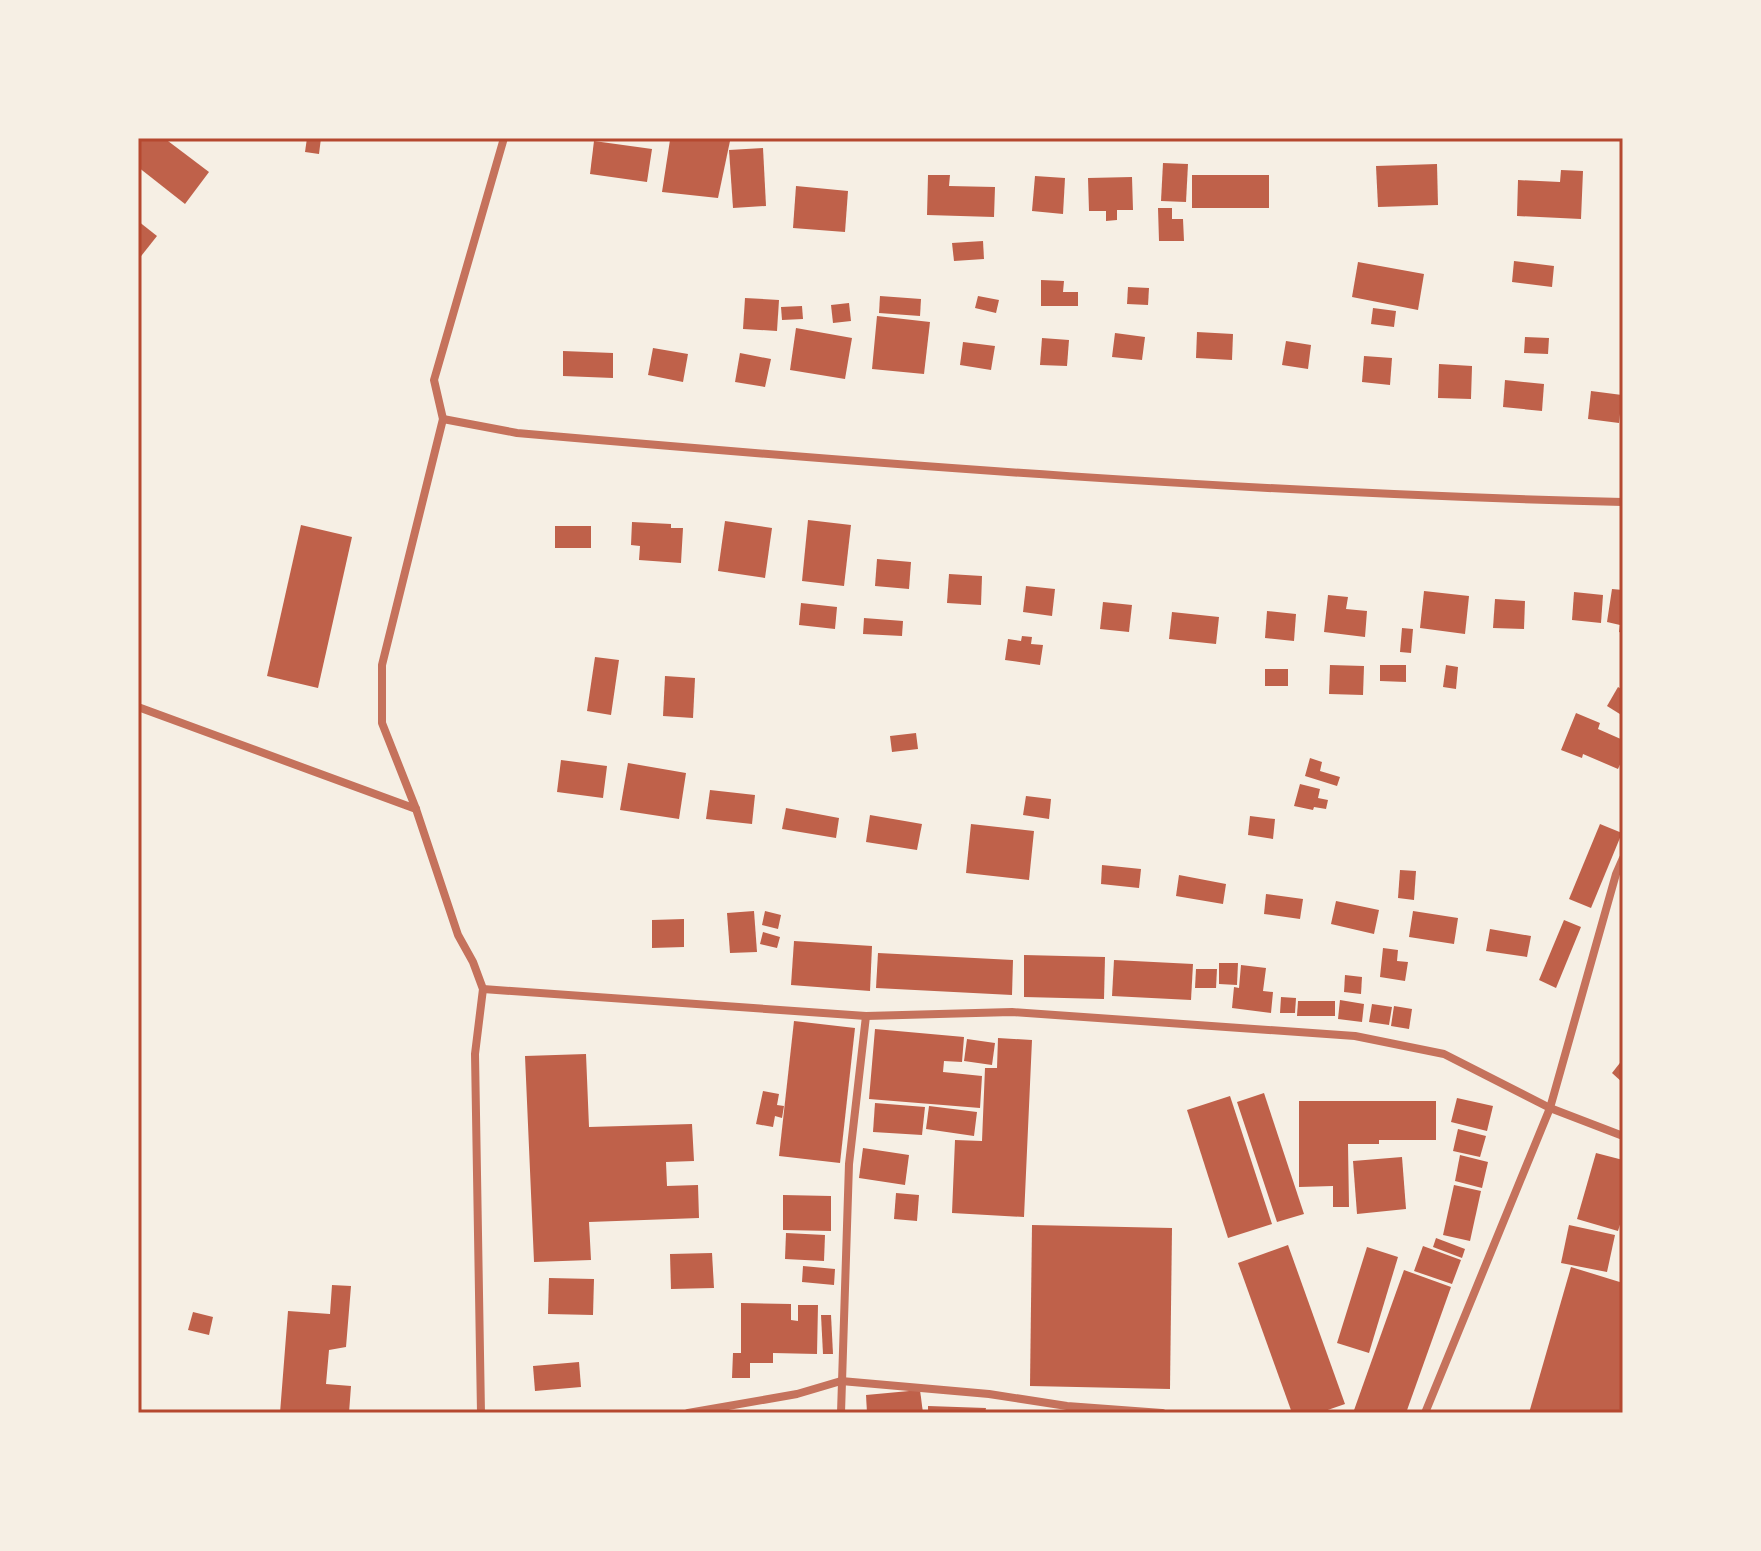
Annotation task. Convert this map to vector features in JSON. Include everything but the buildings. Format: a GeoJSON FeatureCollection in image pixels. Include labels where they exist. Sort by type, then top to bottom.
{"type":"FeatureCollection","features":[{"type":"Feature","properties":{"kind":"street"},"geometry":{"type":"LineString","coordinates":[[481,1413],[475,1054],[483,989],[458,935],[416,809],[382,723],[382,665],[443,419],[434,380],[504,138]]}},
{"type":"Feature","properties":{"kind":"street"},"geometry":{"type":"LineString","coordinates":[[443,419],[517,433],[1037,475],[1310,490],[1623,502]]}},
{"type":"Feature","properties":{"kind":"street"},"geometry":{"type":"LineString","coordinates":[[138,707],[416,809]]}},
{"type":"Feature","properties":{"kind":"street"},"geometry":{"type":"LineString","coordinates":[[1425,1413],[1550,1108],[1623,858]]}},
{"type":"Feature","properties":{"kind":"street"},"geometry":{"type":"LineString","coordinates":[[483,989],[866,1016],[1012,1012],[1355,1036],[1444,1054],[1550,1108],[1623,1136]]}},
{"type":"Feature","properties":{"kind":"street"},"geometry":{"type":"LineString","coordinates":[[841,1413],[849,1164],[866,1016]]}},
{"type":"Feature","properties":{"kind":"street"},"geometry":{"type":"LineString","coordinates":[[688,1413],[797,1394],[841,1381],[989,1394],[1067,1406],[1162,1413]]}}]}
